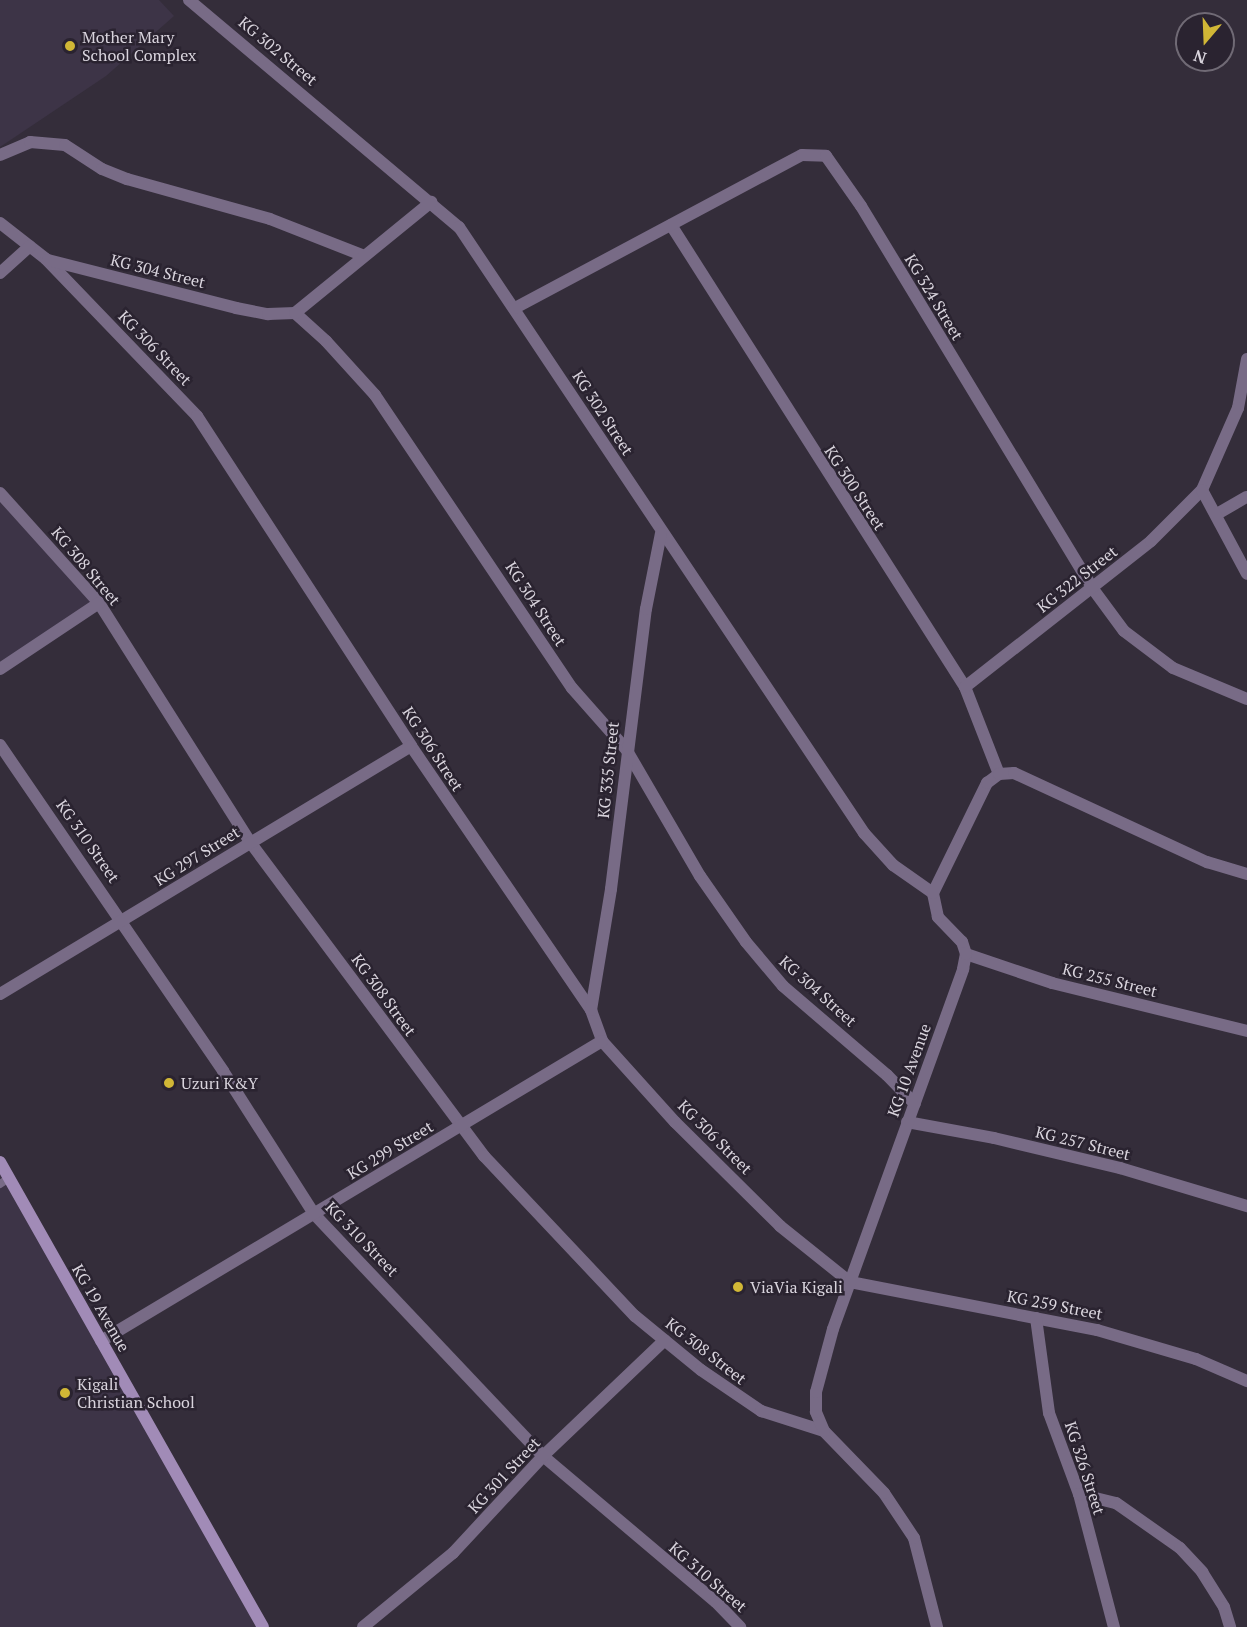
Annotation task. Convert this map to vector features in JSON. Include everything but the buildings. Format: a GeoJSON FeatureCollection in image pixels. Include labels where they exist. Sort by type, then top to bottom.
{"type":"FeatureCollection","features":[{"type":"Feature","properties":{"kind":"main road","name":"KG 19 Avenue"},"geometry":{"type":"LineString","coordinates":[[0,1162],[4,1181],[101,1341],[263,1627]]}},
{"type":"Feature","properties":{"kind":"street","name":"KG 302 Street"},"geometry":{"type":"LineString","coordinates":[[189,0],[459,227],[515,308],[661,533],[864,833],[893,866],[933,893]]}},
{"type":"Feature","properties":{"kind":"street"},"geometry":{"type":"LineString","coordinates":[[0,154],[30,142],[65,145],[102,169],[127,179],[270,219],[362,255]]}},
{"type":"Feature","properties":{"kind":"street","name":"KG 324 Street"},"geometry":{"type":"LineString","coordinates":[[515,308],[802,155],[826,156],[834,163],[1093,589],[1124,631],[1147,652],[1192,678],[1247,699]]}},
{"type":"Feature","properties":{"kind":"street"},"geometry":{"type":"LineString","coordinates":[[295,313],[362,255],[431,202]]}},
{"type":"Feature","properties":{"kind":"street","name":"KG 306 Street"},"geometry":{"type":"LineString","coordinates":[[0,223],[46,259],[197,416],[411,746],[591,1010],[602,1041],[675,1122],[780,1226],[850,1282]]}},
{"type":"Feature","properties":{"kind":"street","name":"KG 300 Street"},"geometry":{"type":"LineString","coordinates":[[670,225],[965,687],[999,774]]}},
{"type":"Feature","properties":{"kind":"street"},"geometry":{"type":"LineString","coordinates":[[0,273],[30,246]]}},
{"type":"Feature","properties":{"kind":"street","name":"KG 304 Street"},"geometry":{"type":"LineString","coordinates":[[46,259],[236,308],[268,314],[295,313],[375,395],[572,688],[626,749],[700,876],[746,942],[783,986],[887,1075],[915,1104]]}},
{"type":"Feature","properties":{"kind":"street"},"geometry":{"type":"LineString","coordinates":[[1247,359],[1238,408],[1202,490],[1247,573]]}},
{"type":"Feature","properties":{"kind":"street","name":"KG 322 Street"},"geometry":{"type":"LineString","coordinates":[[965,687],[1093,589],[1151,541],[1202,490]]}},
{"type":"Feature","properties":{"kind":"street","name":"KG 308 Street"},"geometry":{"type":"LineString","coordinates":[[0,493],[99,603],[250,842],[461,1126],[548,1225],[635,1316],[761,1411],[824,1431]]}},
{"type":"Feature","properties":{"kind":"street"},"geometry":{"type":"LineString","coordinates":[[1217,514],[1247,497]]}},
{"type":"Feature","properties":{"kind":"street","name":"KG 335 Street"},"geometry":{"type":"LineString","coordinates":[[591,1010],[611,889],[626,749],[661,533]]}},
{"type":"Feature","properties":{"kind":"street"},"geometry":{"type":"LineString","coordinates":[[0,669],[99,603]]}},
{"type":"Feature","properties":{"kind":"street","name":"KG 310 Street"},"geometry":{"type":"LineString","coordinates":[[0,745],[123,921],[314,1214],[543,1456],[716,1602],[740,1627]]}},
{"type":"Feature","properties":{"kind":"street","name":"KG 297 Street"},"geometry":{"type":"LineString","coordinates":[[0,994],[411,746]]}},
{"type":"Feature","properties":{"kind":"street"},"geometry":{"type":"LineString","coordinates":[[966,954],[962,942],[938,917],[933,893],[987,783],[999,774],[1014,773],[1186,853],[1247,874]]}},
{"type":"Feature","properties":{"kind":"street","name":"KG 10 Avenue"},"geometry":{"type":"LineString","coordinates":[[937,1627],[914,1538],[884,1492],[824,1431],[816,1412],[816,1392],[850,1282],[915,1104],[966,954]]}},
{"type":"Feature","properties":{"kind":"street","name":"KG 255 Street"},"geometry":{"type":"LineString","coordinates":[[966,954],[1052,983],[1247,1031]]}},
{"type":"Feature","properties":{"kind":"street","name":"KG 299 Street"},"geometry":{"type":"LineString","coordinates":[[101,1341],[602,1041]]}},
{"type":"Feature","properties":{"kind":"street","name":"KG 257 Street"},"geometry":{"type":"LineString","coordinates":[[907,1122],[994,1138],[1120,1168],[1247,1206]]}},
{"type":"Feature","properties":{"kind":"street","name":"KG 259 Street"},"geometry":{"type":"LineString","coordinates":[[850,1282],[1036,1318],[1147,1344],[1196,1359],[1247,1381]]}},
{"type":"Feature","properties":{"kind":"street","name":"KG 326 Street"},"geometry":{"type":"LineString","coordinates":[[1036,1318],[1049,1413],[1079,1494],[1114,1627]]}},
{"type":"Feature","properties":{"kind":"street","name":"KG 301 Street"},"geometry":{"type":"LineString","coordinates":[[363,1627],[453,1553],[543,1456],[665,1340]]}},
{"type":"Feature","properties":{"kind":"street"},"geometry":{"type":"LineString","coordinates":[[1079,1494],[1116,1503],[1180,1548],[1202,1572],[1224,1607],[1230,1627]]}},
{"type":"Feature","properties":{"kind":"shaded area","name":"Mother Mary School Complex"},"geometry":{"type":"Polygon","coordinates":[[[0,0],[159,0],[174,16],[106,76],[0,147],[0,0]]]}},
{"type":"Feature","properties":{"kind":"shaded area"},"geometry":{"type":"Polygon","coordinates":[[[0,495],[99,603],[0,667],[0,495]]]}},
{"type":"Feature","properties":{"kind":"shaded area","name":"Kigali Christian School"},"geometry":{"type":"Polygon","coordinates":[[[0,1158],[260,1627],[0,1627],[0,1158]]]}},
{"type":"Feature","properties":{"kind":"place","name":"Mother Mary School Complex"},"geometry":{"type":"Point","coordinates":[70,46]}},
{"type":"Feature","properties":{"kind":"place","name":"Uzuri K&Y"},"geometry":{"type":"Point","coordinates":[169,1083]}},
{"type":"Feature","properties":{"kind":"place","name":"ViaVia Kigali"},"geometry":{"type":"Point","coordinates":[738,1287]}},
{"type":"Feature","properties":{"kind":"place","name":"Kigali Christian School"},"geometry":{"type":"Point","coordinates":[65,1393]}}]}
